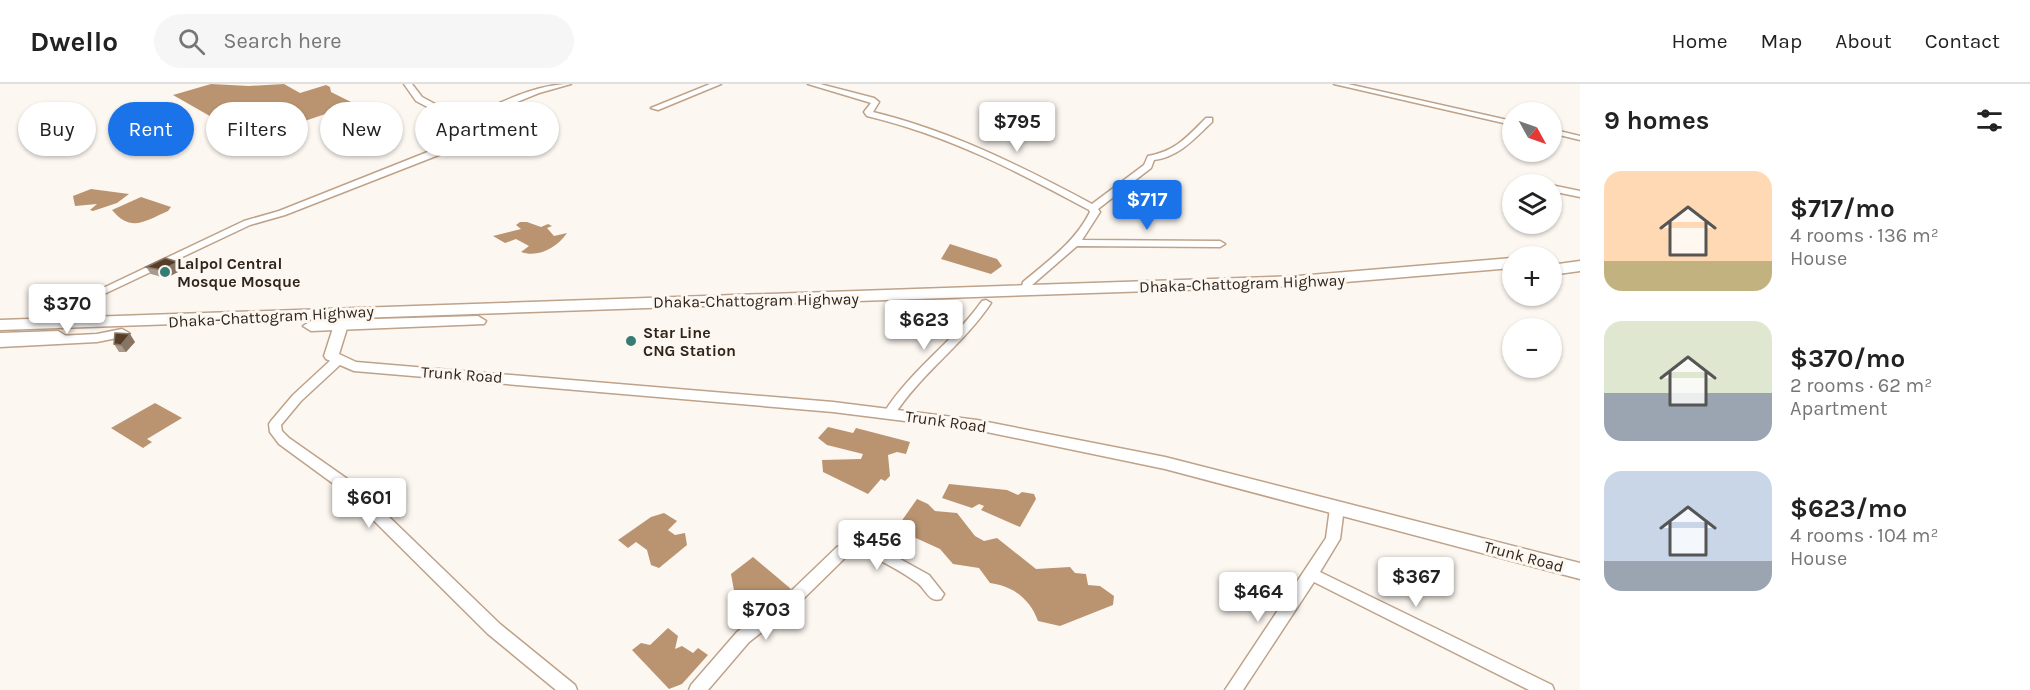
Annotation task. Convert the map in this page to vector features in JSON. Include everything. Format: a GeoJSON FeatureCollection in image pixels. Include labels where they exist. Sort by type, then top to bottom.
{"type":"FeatureCollection","features":[{"type":"Feature","properties":{"kind":"highway"},"geometry":{"type":"LineString","coordinates":[[1562,257],[1580,255]]}},
{"type":"Feature","properties":{"kind":"highway","name":"Dhaka-Chattogram Highway"},"geometry":{"type":"LineString","coordinates":[[500,314],[1340,279],[1502,263]]}},
{"type":"Feature","properties":{"kind":"highway"},"geometry":{"type":"LineString","coordinates":[[1562,268],[1580,266]]}},
{"type":"Feature","properties":{"kind":"highway","name":"Dhaka-Chattogram Highway"},"geometry":{"type":"LineString","coordinates":[[0,323],[288,320],[986,303],[1355,289],[1502,275]]}},
{"type":"Feature","properties":{"kind":"highway","name":"Dhaka-Chattogram Highway"},"geometry":{"type":"LineString","coordinates":[[0,338],[122,333],[288,320],[341,325],[465,315]]}},
{"type":"Feature","properties":{"kind":"main road"},"geometry":{"type":"LineString","coordinates":[[0,323],[43,319],[118,319],[136,322]]}},
{"type":"Feature","properties":{"kind":"main road"},"geometry":{"type":"LineString","coordinates":[[337,361],[331,356],[341,325]]}},
{"type":"Feature","properties":{"kind":"main road"},"geometry":{"type":"LineString","coordinates":[[0,343],[97,338],[122,333]]}},
{"type":"Feature","properties":{"kind":"main road","name":"Trunk Road"},"geometry":{"type":"LineString","coordinates":[[337,361],[386,369],[536,379],[889,414],[977,425],[1086,445],[1580,571]]}},
{"type":"Feature","properties":{"kind":"street"},"geometry":{"type":"LineString","coordinates":[[408,84],[419,99],[425,102]]}},
{"type":"Feature","properties":{"kind":"street"},"geometry":{"type":"LineString","coordinates":[[511,102],[567,84]]}},
{"type":"Feature","properties":{"kind":"street"},"geometry":{"type":"LineString","coordinates":[[655,108],[717,84]]}},
{"type":"Feature","properties":{"kind":"street"},"geometry":{"type":"LineString","coordinates":[[812,84],[871,100],[875,102],[868,112],[870,114],[901,120],[952,138],[1018,168],[1093,208],[1095,212],[1091,222],[1074,243],[1027,284],[1026,291]]}},
{"type":"Feature","properties":{"kind":"street"},"geometry":{"type":"LineString","coordinates":[[1338,84],[1502,121]]}},
{"type":"Feature","properties":{"kind":"street"},"geometry":{"type":"LineString","coordinates":[[1093,208],[1148,166],[1151,158],[1162,158],[1173,153],[1209,120]]}},
{"type":"Feature","properties":{"kind":"street"},"geometry":{"type":"LineString","coordinates":[[1562,134],[1580,138]]}},
{"type":"Feature","properties":{"kind":"street"},"geometry":{"type":"LineString","coordinates":[[43,319],[247,223],[291,210],[426,156]]}},
{"type":"Feature","properties":{"kind":"street"},"geometry":{"type":"LineString","coordinates":[[1562,190],[1580,194]]}},
{"type":"Feature","properties":{"kind":"street"},"geometry":{"type":"LineString","coordinates":[[1074,243],[1220,244]]}},
{"type":"Feature","properties":{"kind":"street"},"geometry":{"type":"LineString","coordinates":[[889,414],[901,392],[953,345],[975,321],[986,303]]}},
{"type":"Feature","properties":{"kind":"street"},"geometry":{"type":"LineString","coordinates":[[337,361],[297,398],[275,424],[276,432],[284,441],[351,489],[494,629],[569,690]]}},
{"type":"Feature","properties":{"kind":"street"},"geometry":{"type":"LineString","coordinates":[[1233,690],[1334,539],[1338,508]]}},
{"type":"Feature","properties":{"kind":"street"},"geometry":{"type":"LineString","coordinates":[[696,690],[743,637],[793,599],[842,551],[864,545],[924,579],[936,594]]}},
{"type":"Feature","properties":{"kind":"street"},"geometry":{"type":"LineString","coordinates":[[1311,574],[1546,690]]}},
{"type":"Feature","properties":{"kind":"shaded area"},"geometry":{"type":"Polygon","coordinates":[[[211,84],[249,86],[284,84],[300,93],[326,85],[330,87],[331,92],[351,102],[320,102],[320,116],[308,120],[308,102],[206,102],[206,114],[194,107],[194,102],[185,102],[173,95],[211,84]]]}},
{"type":"Feature","properties":{"kind":"shaded area"},"geometry":{"type":"Polygon","coordinates":[[[91,189],[129,194],[117,203],[93,211],[90,210],[97,204],[75,206],[73,196],[91,189]]]}},
{"type":"Feature","properties":{"kind":"shaded area"},"geometry":{"type":"Polygon","coordinates":[[[141,197],[171,207],[168,211],[138,223],[126,221],[112,210],[141,197]]]}},
{"type":"Feature","properties":{"kind":"shaded area"},"geometry":{"type":"Polygon","coordinates":[[[520,222],[541,227],[548,224],[552,226],[547,228],[554,236],[567,233],[553,247],[534,254],[521,252],[529,246],[516,239],[505,243],[493,236],[521,229],[516,225],[520,222]]]}},
{"type":"Feature","properties":{"kind":"shaded area"},"geometry":{"type":"Polygon","coordinates":[[[950,244],[997,259],[1002,266],[991,274],[941,259],[950,244]]]}},
{"type":"Feature","properties":{"kind":"shaded area"},"geometry":{"type":"Polygon","coordinates":[[[155,403],[182,418],[147,439],[152,442],[143,448],[111,428],[155,403]]]}},
{"type":"Feature","properties":{"kind":"shaded area"},"geometry":{"type":"Polygon","coordinates":[[[828,427],[853,433],[856,428],[910,442],[906,454],[897,452],[888,455],[890,476],[885,481],[881,479],[868,494],[823,472],[822,460],[861,459],[863,454],[827,445],[818,438],[828,427]]]}},
{"type":"Feature","properties":{"kind":"shaded area"},"geometry":{"type":"Polygon","coordinates":[[[949,484],[1007,490],[1018,495],[1022,492],[1034,494],[1036,499],[1020,527],[981,510],[984,506],[979,504],[972,508],[942,498],[949,484]]]}},
{"type":"Feature","properties":{"kind":"shaded area"},"geometry":{"type":"Polygon","coordinates":[[[917,499],[928,504],[935,511],[957,513],[975,536],[984,541],[997,538],[1036,569],[1070,567],[1075,573],[1086,574],[1088,585],[1100,586],[1114,596],[1113,605],[1060,626],[1038,621],[1035,613],[1020,595],[1006,587],[990,583],[979,568],[953,564],[940,549],[896,529],[917,499]]]}},
{"type":"Feature","properties":{"kind":"shaded area"},"geometry":{"type":"Polygon","coordinates":[[[664,513],[677,521],[668,530],[675,535],[685,533],[687,545],[659,568],[651,565],[647,550],[636,542],[628,548],[618,540],[651,517],[664,513]]]}},
{"type":"Feature","properties":{"kind":"shaded area"},"geometry":{"type":"Polygon","coordinates":[[[753,557],[791,589],[758,617],[735,596],[731,574],[753,557]]]}},
{"type":"Feature","properties":{"kind":"shaded area"},"geometry":{"type":"Polygon","coordinates":[[[668,628],[678,636],[675,649],[682,646],[693,653],[698,648],[708,655],[682,684],[669,689],[632,650],[641,643],[650,645],[668,628]]]}},
{"type":"Feature","properties":{"kind":"building"},"geometry":{"type":"Polygon","coordinates":[[[165,258],[178,262],[162,270],[146,267],[165,258]]]}},
{"type":"Feature","properties":{"kind":"building"},"geometry":{"type":"Polygon","coordinates":[[[115,333],[130,334],[121,345],[114,344],[115,333]]]}},
{"type":"Feature","properties":{"kind":"place","name":"Lalpol Central Mosque Mosque"},"geometry":{"type":"Point","coordinates":[165,272]}},
{"type":"Feature","properties":{"kind":"place","name":"Star Line CNG Station"},"geometry":{"type":"Point","coordinates":[631,341]}}]}
